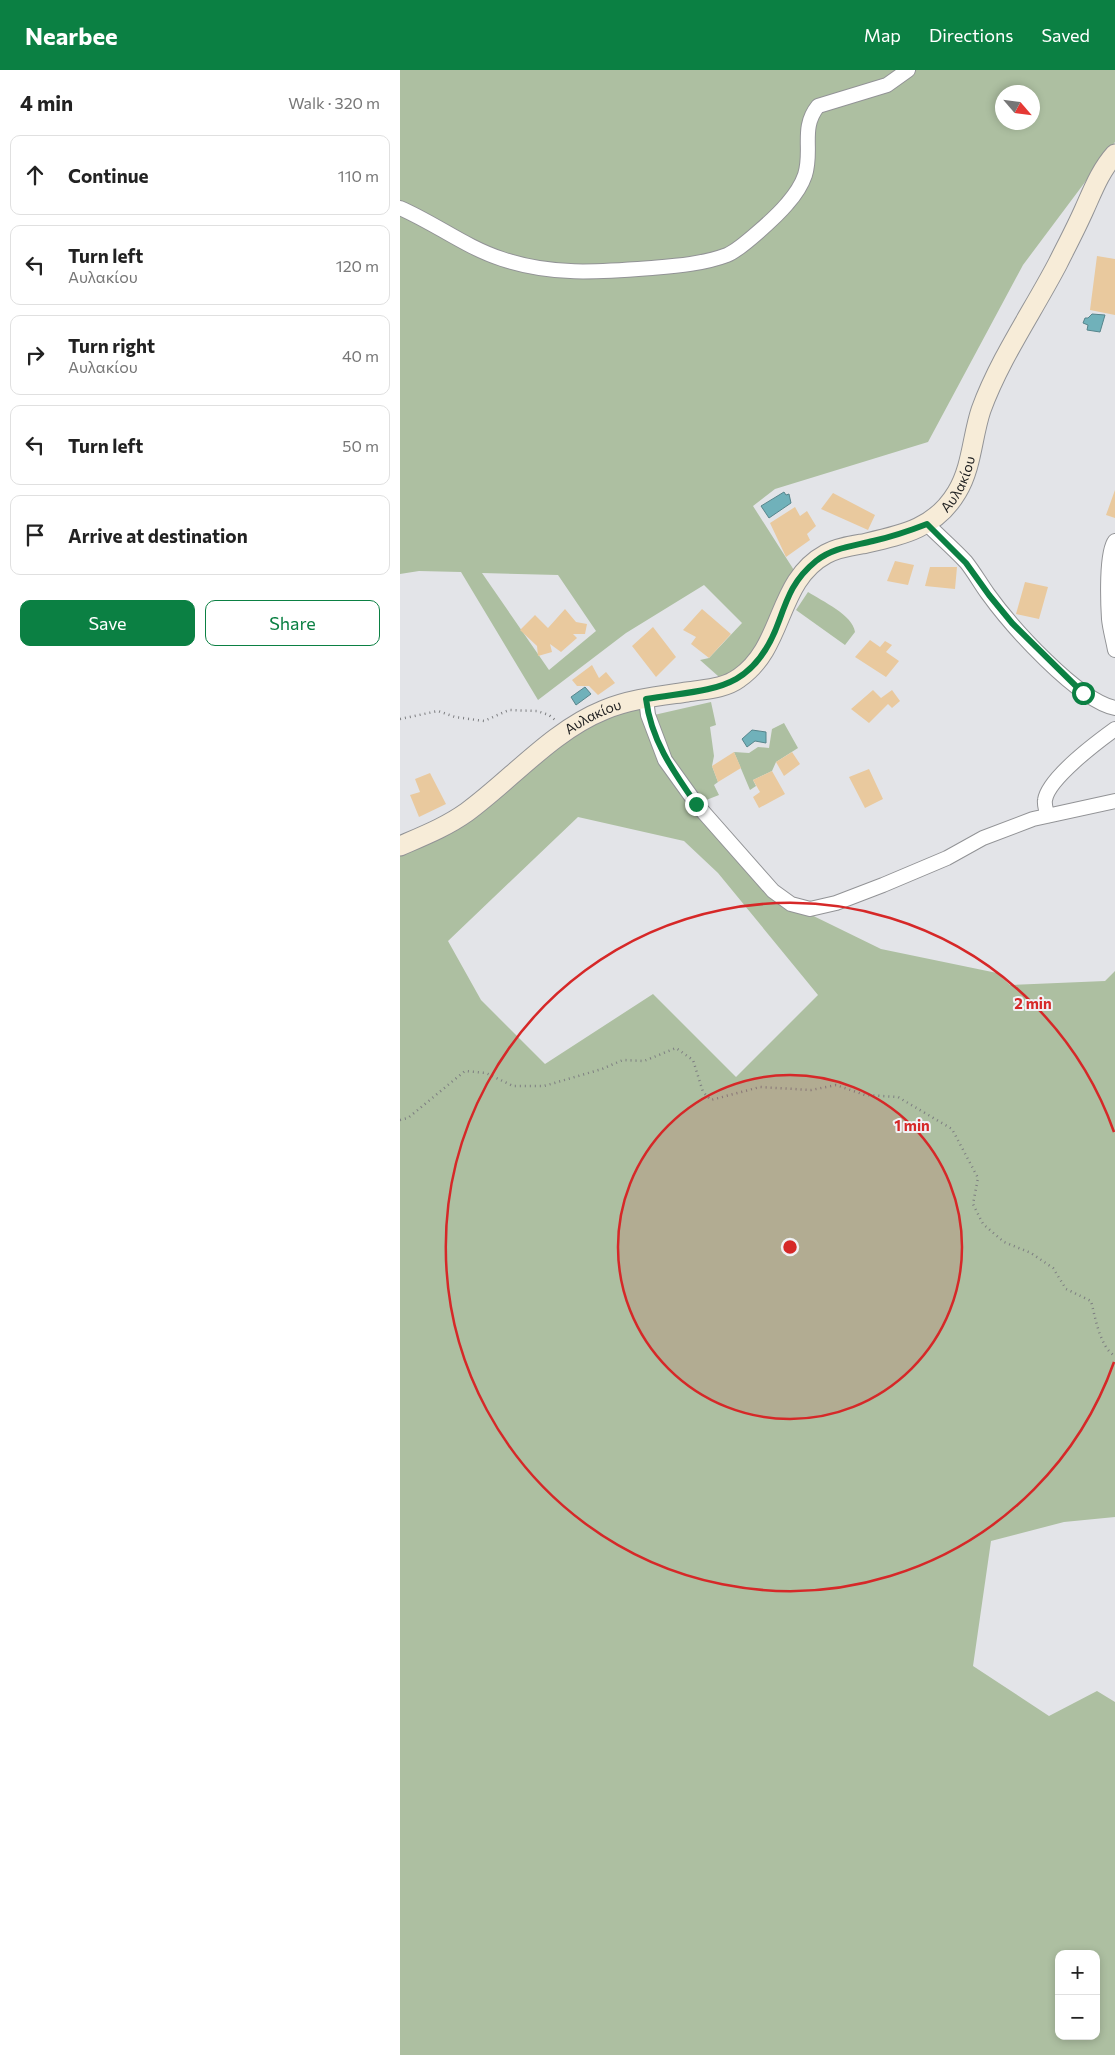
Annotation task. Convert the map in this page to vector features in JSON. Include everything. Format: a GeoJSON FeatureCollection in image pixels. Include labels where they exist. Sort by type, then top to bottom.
{"type":"FeatureCollection","features":[{"type":"Feature","properties":{"kind":"street"},"geometry":{"type":"LineString","coordinates":[[400,208],[418,216],[470,247],[502,259],[547,271],[594,273],[666,267],[701,262],[728,255],[765,226],[788,204],[805,175],[809,122],[811,114],[818,106],[887,85],[908,70]]}},
{"type":"Feature","properties":{"kind":"street","name":"Αυλακίου"},"geometry":{"type":"LineString","coordinates":[[400,846],[452,822],[567,731],[603,710],[646,699],[715,688],[738,679],[758,661],[779,622],[791,590],[816,561],[838,549],[881,539],[927,524],[944,510],[959,489],[965,476],[974,433],[992,384],[1057,264],[1102,170],[1115,154]]}},
{"type":"Feature","properties":{"kind":"street"},"geometry":{"type":"LineString","coordinates":[[927,524],[966,563],[1012,623],[1067,679],[1083,693],[1115,708]]}},
{"type":"Feature","properties":{"kind":"street"},"geometry":{"type":"LineString","coordinates":[[1115,541],[1111,546],[1109,562],[1109,619],[1115,650]]}},
{"type":"Feature","properties":{"kind":"street"},"geometry":{"type":"LineString","coordinates":[[646,699],[648,715],[666,760],[698,806],[773,891],[791,904],[810,909],[836,903],[947,858],[983,838],[1047,816],[1115,801]]}},
{"type":"Feature","properties":{"kind":"street"},"geometry":{"type":"LineString","coordinates":[[1047,816],[1045,800],[1057,778],[1092,745],[1115,729]]}},
{"type":"Feature","properties":{"kind":"path"},"geometry":{"type":"LineString","coordinates":[[400,719],[438,711],[455,717],[484,720],[509,710],[537,711],[549,715],[567,731]]}},
{"type":"Feature","properties":{"kind":"path"},"geometry":{"type":"LineString","coordinates":[[400,1120],[408,1118],[465,1071],[486,1073],[513,1086],[544,1086],[602,1069],[623,1060],[644,1061],[676,1048],[693,1060],[703,1092],[711,1100],[760,1087],[811,1090],[836,1085],[864,1095],[898,1097],[952,1129],[978,1178],[973,1204],[983,1224],[1004,1242],[1032,1253],[1053,1268],[1066,1288],[1091,1301],[1101,1338],[1115,1356]]}},
{"type":"Feature","properties":{"kind":"green space"},"geometry":{"type":"Polygon","coordinates":[[[400,70],[1115,70],[1115,142],[1023,265],[928,442],[775,489],[753,506],[799,578],[779,622],[727,684],[700,660],[709,658],[742,623],[704,585],[626,633],[538,700],[461,572],[419,571],[400,574],[400,70]],[[482,573],[549,670],[596,631],[558,575],[482,573]]]}},
{"type":"Feature","properties":{"kind":"green space"},"geometry":{"type":"Polygon","coordinates":[[[808,592],[836,609],[849,620],[855,632],[845,645],[796,610],[808,592]]]}},
{"type":"Feature","properties":{"kind":"green space"},"geometry":{"type":"Polygon","coordinates":[[[645,699],[654,715],[711,702],[716,725],[710,727],[714,756],[712,766],[718,782],[714,785],[719,795],[696,804],[791,905],[881,949],[997,973],[1010,985],[1105,981],[1115,971],[1115,1517],[1064,1522],[991,1541],[973,1666],[1049,1716],[1097,1691],[1115,1702],[1115,2055],[400,2055],[400,847],[591,718],[645,699]],[[578,817],[448,941],[481,1000],[545,1064],[653,994],[736,1077],[818,995],[718,873],[684,841],[578,817]]]}},
{"type":"Feature","properties":{"kind":"green space"},"geometry":{"type":"Polygon","coordinates":[[[784,723],[798,748],[776,762],[772,771],[753,780],[756,786],[750,790],[734,752],[749,753],[758,747],[769,748],[772,729],[784,723]]]}},
{"type":"Feature","properties":{"kind":"water"},"geometry":{"type":"Polygon","coordinates":[[[1092,314],[1105,315],[1100,332],[1087,330],[1088,325],[1083,323],[1085,318],[1092,314]]]}},
{"type":"Feature","properties":{"kind":"water"},"geometry":{"type":"Polygon","coordinates":[[[784,492],[786,495],[789,494],[791,503],[769,518],[761,506],[784,492]]]}},
{"type":"Feature","properties":{"kind":"water"},"geometry":{"type":"Polygon","coordinates":[[[585,687],[591,694],[576,705],[571,697],[585,687]]]}},
{"type":"Feature","properties":{"kind":"water"},"geometry":{"type":"Polygon","coordinates":[[[752,730],[766,732],[766,743],[755,741],[747,747],[742,739],[752,730]]]}},
{"type":"Feature","properties":{"kind":"building"},"geometry":{"type":"Polygon","coordinates":[[[1097,256],[1115,259],[1115,315],[1090,310],[1097,256]]]}},
{"type":"Feature","properties":{"kind":"building"},"geometry":{"type":"Polygon","coordinates":[[[1115,490],[1115,518],[1106,515],[1115,490]]]}},
{"type":"Feature","properties":{"kind":"building"},"geometry":{"type":"Polygon","coordinates":[[[833,493],[875,515],[868,530],[821,509],[833,493]]]}},
{"type":"Feature","properties":{"kind":"building"},"geometry":{"type":"Polygon","coordinates":[[[795,507],[800,516],[807,511],[816,526],[807,534],[810,540],[786,557],[770,523],[795,507]]]}},
{"type":"Feature","properties":{"kind":"building"},"geometry":{"type":"Polygon","coordinates":[[[895,561],[914,565],[908,585],[887,581],[895,561]]]}},
{"type":"Feature","properties":{"kind":"building"},"geometry":{"type":"Polygon","coordinates":[[[930,567],[957,567],[955,589],[925,586],[930,567]]]}},
{"type":"Feature","properties":{"kind":"building"},"geometry":{"type":"Polygon","coordinates":[[[1025,582],[1048,587],[1039,619],[1016,614],[1025,582]]]}},
{"type":"Feature","properties":{"kind":"building"},"geometry":{"type":"Polygon","coordinates":[[[565,609],[576,622],[587,624],[585,634],[573,634],[577,638],[561,652],[550,644],[552,652],[538,656],[537,646],[520,630],[535,615],[548,628],[565,609]]]}},
{"type":"Feature","properties":{"kind":"building"},"geometry":{"type":"Polygon","coordinates":[[[702,609],[731,634],[709,658],[691,644],[696,637],[683,630],[702,609]]]}},
{"type":"Feature","properties":{"kind":"building"},"geometry":{"type":"Polygon","coordinates":[[[653,627],[676,657],[656,677],[632,646],[653,627]]]}},
{"type":"Feature","properties":{"kind":"building"},"geometry":{"type":"Polygon","coordinates":[[[870,640],[880,647],[885,641],[892,645],[886,652],[899,661],[886,677],[855,657],[870,640]]]}},
{"type":"Feature","properties":{"kind":"building"},"geometry":{"type":"Polygon","coordinates":[[[592,665],[599,678],[606,672],[615,683],[598,695],[589,686],[577,686],[572,680],[592,665]]]}},
{"type":"Feature","properties":{"kind":"building"},"geometry":{"type":"Polygon","coordinates":[[[873,690],[881,698],[892,690],[900,701],[892,708],[888,704],[869,723],[851,709],[873,690]]]}},
{"type":"Feature","properties":{"kind":"building"},"geometry":{"type":"Polygon","coordinates":[[[734,752],[741,768],[718,782],[712,766],[734,752]]]}},
{"type":"Feature","properties":{"kind":"building"},"geometry":{"type":"Polygon","coordinates":[[[792,752],[800,764],[784,776],[776,762],[792,752]]]}},
{"type":"Feature","properties":{"kind":"building"},"geometry":{"type":"Polygon","coordinates":[[[869,769],[883,799],[865,808],[849,777],[869,769]]]}},
{"type":"Feature","properties":{"kind":"building"},"geometry":{"type":"Polygon","coordinates":[[[772,771],[785,794],[759,808],[753,797],[760,792],[753,780],[772,771]]]}},
{"type":"Feature","properties":{"kind":"building"},"geometry":{"type":"Polygon","coordinates":[[[430,773],[446,804],[419,817],[410,795],[420,792],[415,779],[430,773]]]}},
{"type":"Feature","properties":{"kind":"route"},"geometry":{"type":"LineString","coordinates":[[696,804],[666,760],[648,715],[646,699],[715,688],[738,679],[758,661],[765,650],[779,622],[791,590],[799,578],[816,561],[838,549],[874,541],[927,524],[966,563],[1012,623],[1083,693]]}}]}
